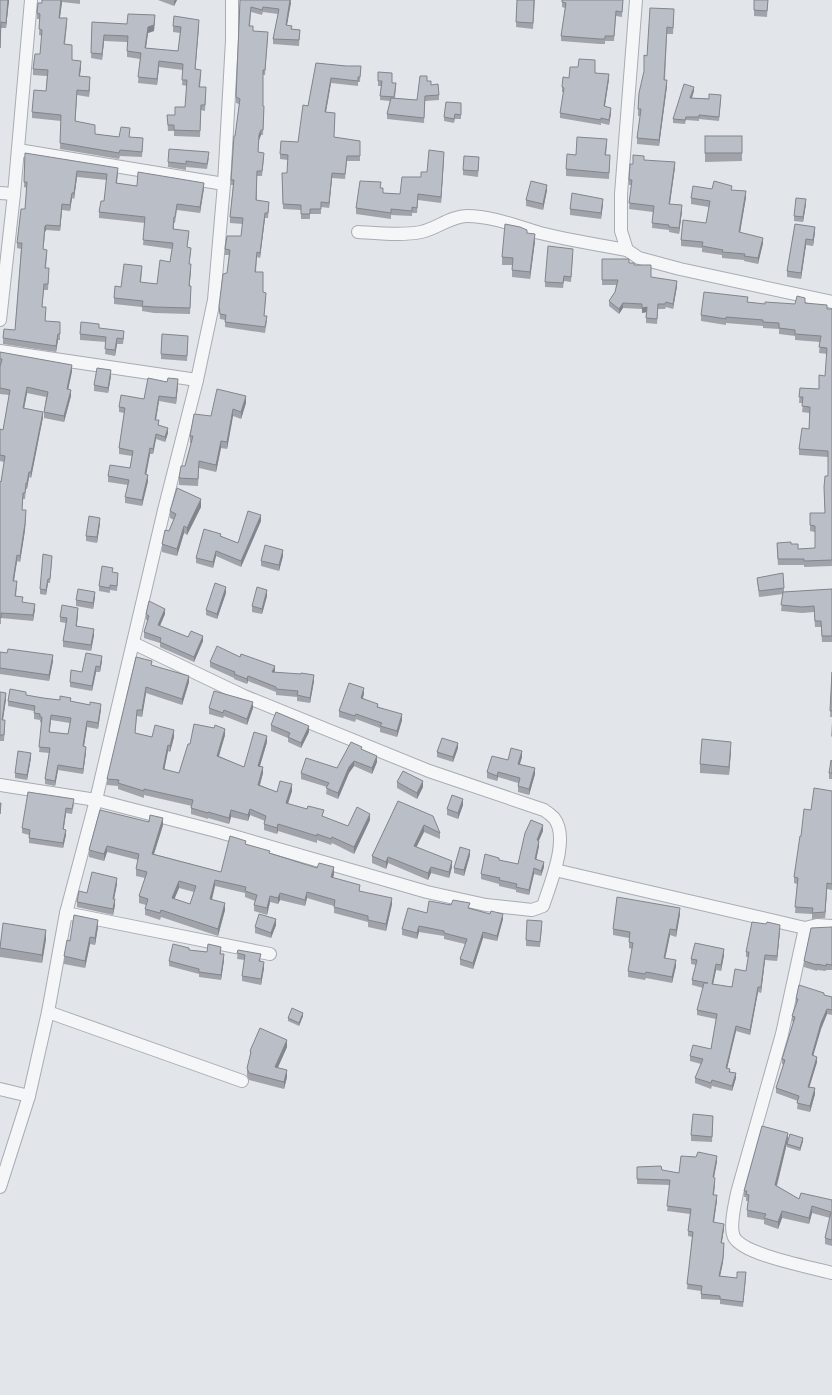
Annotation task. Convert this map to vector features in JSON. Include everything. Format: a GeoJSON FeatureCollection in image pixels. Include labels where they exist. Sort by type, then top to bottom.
{"type":"FeatureCollection","features":[{"type":"Feature","properties":{"kind":"street"},"geometry":{"type":"LineString","coordinates":[[0,320],[18,150],[28,0]]}},
{"type":"Feature","properties":{"kind":"street"},"geometry":{"type":"LineString","coordinates":[[0,1187],[29,1096],[48,1012],[66,913],[96,800],[197,380],[214,300],[224,184],[232,40],[232,0]]}},
{"type":"Feature","properties":{"kind":"street"},"geometry":{"type":"LineString","coordinates":[[627,250],[621,231],[621,194],[636,0]]}},
{"type":"Feature","properties":{"kind":"street"},"geometry":{"type":"LineString","coordinates":[[18,150],[224,184]]}},
{"type":"Feature","properties":{"kind":"street"},"geometry":{"type":"LineString","coordinates":[[0,193],[14,194]]}},
{"type":"Feature","properties":{"kind":"street"},"geometry":{"type":"LineString","coordinates":[[358,232],[395,234],[422,232],[441,223],[465,216],[488,218],[548,234],[627,250],[639,258],[680,269],[832,302]]}},
{"type":"Feature","properties":{"kind":"street"},"geometry":{"type":"LineString","coordinates":[[0,351],[197,380]]}},
{"type":"Feature","properties":{"kind":"street"},"geometry":{"type":"LineString","coordinates":[[0,785],[96,800],[216,831],[427,892],[486,905],[532,910],[543,906],[555,870],[560,838],[554,819],[544,810],[422,768],[244,696],[133,643]]}},
{"type":"Feature","properties":{"kind":"street"},"geometry":{"type":"LineString","coordinates":[[555,870],[805,928],[817,925],[832,926]]}},
{"type":"Feature","properties":{"kind":"street"},"geometry":{"type":"LineString","coordinates":[[66,913],[270,954]]}},
{"type":"Feature","properties":{"kind":"street"},"geometry":{"type":"LineString","coordinates":[[805,928],[782,1034],[737,1193],[733,1220],[734,1236],[743,1246],[759,1253],[832,1273]]}},
{"type":"Feature","properties":{"kind":"street"},"geometry":{"type":"LineString","coordinates":[[48,1012],[242,1081]]}},
{"type":"Feature","properties":{"kind":"street"},"geometry":{"type":"LineString","coordinates":[[0,1089],[29,1096]]}},
{"type":"Feature","properties":{"kind":"building"},"geometry":{"type":"Polygon","coordinates":[[[0,0],[8,0],[6,23],[1,22],[0,48],[0,0]]]}},
{"type":"Feature","properties":{"kind":"building"},"geometry":{"type":"Polygon","coordinates":[[[42,0],[61,0],[59,18],[67,18],[64,44],[72,45],[72,60],[81,61],[79,76],[90,77],[89,91],[77,90],[75,121],[95,125],[95,134],[119,137],[121,127],[130,128],[129,137],[143,138],[142,152],[120,150],[119,153],[60,143],[61,115],[32,112],[34,90],[46,91],[48,70],[33,69],[35,54],[40,54],[42,30],[39,29],[40,14],[37,13],[38,3],[42,3],[42,0]]]}},
{"type":"Feature","properties":{"kind":"building"},"geometry":{"type":"Polygon","coordinates":[[[240,0],[290,0],[286,25],[292,26],[291,29],[300,30],[299,40],[273,39],[279,9],[263,7],[262,10],[251,7],[249,26],[253,26],[253,31],[268,32],[265,70],[263,70],[263,130],[261,130],[259,135],[258,152],[264,153],[262,171],[257,171],[256,200],[269,202],[268,213],[265,213],[260,253],[257,252],[255,272],[263,272],[263,292],[266,293],[264,316],[267,316],[265,327],[225,322],[226,315],[220,314],[219,306],[223,274],[227,273],[230,250],[225,249],[227,236],[241,236],[243,218],[230,217],[234,180],[231,180],[234,136],[240,99],[236,97],[240,0]]]}},
{"type":"Feature","properties":{"kind":"building"},"geometry":{"type":"Polygon","coordinates":[[[517,0],[534,0],[533,23],[516,22],[517,0]]]}},
{"type":"Feature","properties":{"kind":"building"},"geometry":{"type":"Polygon","coordinates":[[[562,0],[623,0],[622,12],[616,11],[614,36],[605,36],[605,39],[600,39],[561,36],[566,3],[562,2],[562,0]]]}},
{"type":"Feature","properties":{"kind":"building"},"geometry":{"type":"Polygon","coordinates":[[[754,0],[768,0],[767,11],[754,10],[754,0]]]}},
{"type":"Feature","properties":{"kind":"building"},"geometry":{"type":"Polygon","coordinates":[[[650,8],[674,9],[673,28],[667,27],[664,80],[667,80],[659,140],[637,138],[641,109],[638,109],[639,93],[644,71],[644,55],[647,56],[650,8]]]}},
{"type":"Feature","properties":{"kind":"building"},"geometry":{"type":"Polygon","coordinates":[[[128,14],[155,15],[154,25],[148,27],[145,48],[178,51],[181,27],[173,26],[174,16],[199,20],[195,69],[201,70],[199,87],[206,87],[205,105],[201,105],[200,131],[174,130],[174,125],[168,125],[167,115],[175,115],[175,107],[185,107],[187,80],[182,80],[183,64],[159,61],[157,79],[138,77],[141,53],[127,51],[128,36],[104,35],[102,54],[91,53],[92,22],[127,24],[128,14]]]}},
{"type":"Feature","properties":{"kind":"building"},"geometry":{"type":"Polygon","coordinates":[[[579,59],[595,60],[595,73],[609,74],[604,106],[611,108],[609,120],[560,113],[564,88],[562,87],[563,77],[569,78],[570,67],[578,67],[579,59]]]}},
{"type":"Feature","properties":{"kind":"building"},"geometry":{"type":"Polygon","coordinates":[[[316,63],[361,66],[358,81],[331,78],[325,112],[335,113],[334,137],[360,141],[360,156],[347,156],[345,174],[332,173],[329,203],[321,202],[321,209],[310,209],[310,214],[301,214],[301,205],[283,204],[282,173],[287,173],[288,155],[280,154],[281,141],[298,142],[303,105],[308,106],[316,63]]]}},
{"type":"Feature","properties":{"kind":"building"},"geometry":{"type":"Polygon","coordinates":[[[378,72],[392,73],[392,83],[396,83],[394,97],[380,96],[382,81],[378,81],[378,72]]]}},
{"type":"Feature","properties":{"kind":"building"},"geometry":{"type":"Polygon","coordinates":[[[420,76],[427,76],[427,81],[431,81],[431,85],[438,84],[439,95],[425,96],[424,118],[387,114],[391,98],[417,100],[420,76]]]}},
{"type":"Feature","properties":{"kind":"building"},"geometry":{"type":"Polygon","coordinates":[[[684,84],[694,87],[690,98],[709,99],[709,94],[721,95],[719,117],[699,115],[699,117],[686,117],[685,120],[673,119],[684,84]]]}},
{"type":"Feature","properties":{"kind":"building"},"geometry":{"type":"Polygon","coordinates":[[[446,102],[461,103],[461,115],[455,114],[454,119],[444,117],[446,102]]]}},
{"type":"Feature","properties":{"kind":"building"},"geometry":{"type":"Polygon","coordinates":[[[705,136],[742,136],[742,153],[705,153],[705,136]]]}},
{"type":"Feature","properties":{"kind":"building"},"geometry":{"type":"Polygon","coordinates":[[[577,137],[607,139],[605,155],[610,155],[609,173],[566,169],[567,154],[576,155],[577,137]]]}},
{"type":"Feature","properties":{"kind":"building"},"geometry":{"type":"Polygon","coordinates":[[[169,149],[209,152],[207,164],[186,161],[186,164],[168,162],[169,149]]]}},
{"type":"Feature","properties":{"kind":"building"},"geometry":{"type":"Polygon","coordinates":[[[429,150],[444,152],[441,197],[418,194],[417,208],[412,207],[412,211],[391,209],[391,213],[356,208],[360,181],[381,182],[380,188],[383,188],[383,193],[400,194],[402,177],[421,177],[421,172],[427,172],[429,150]]]}},
{"type":"Feature","properties":{"kind":"building"},"geometry":{"type":"Polygon","coordinates":[[[25,153],[118,168],[116,183],[137,186],[138,172],[204,183],[200,207],[177,204],[174,217],[173,229],[189,231],[187,247],[191,248],[189,264],[191,264],[189,286],[191,286],[190,308],[142,306],[143,301],[114,298],[115,286],[121,287],[124,264],[142,266],[140,282],[157,284],[160,260],[170,262],[173,243],[143,240],[145,217],[99,212],[101,201],[104,201],[107,174],[77,171],[74,193],[72,193],[70,205],[62,204],[60,226],[45,226],[43,249],[47,250],[45,268],[49,268],[48,284],[44,284],[42,307],[46,307],[45,321],[60,322],[60,334],[58,334],[56,346],[3,338],[4,329],[15,330],[22,243],[17,243],[21,209],[25,209],[27,182],[24,182],[25,153]]]}},
{"type":"Feature","properties":{"kind":"building"},"geometry":{"type":"Polygon","coordinates":[[[633,155],[644,156],[644,160],[675,162],[669,204],[682,205],[679,228],[652,223],[654,206],[629,203],[632,180],[629,180],[630,164],[633,164],[633,155]]]}},
{"type":"Feature","properties":{"kind":"building"},"geometry":{"type":"Polygon","coordinates":[[[464,156],[479,157],[478,171],[463,170],[464,156]]]}},
{"type":"Feature","properties":{"kind":"building"},"geometry":{"type":"Polygon","coordinates":[[[531,181],[547,185],[543,204],[526,200],[531,181]]]}},
{"type":"Feature","properties":{"kind":"building"},"geometry":{"type":"Polygon","coordinates":[[[714,181],[732,186],[731,190],[746,191],[739,232],[763,238],[758,258],[744,256],[745,254],[722,252],[723,250],[702,246],[703,242],[681,240],[683,220],[706,223],[710,201],[691,198],[693,186],[712,189],[714,181]]]}},
{"type":"Feature","properties":{"kind":"building"},"geometry":{"type":"Polygon","coordinates":[[[572,193],[603,199],[601,213],[570,209],[572,193]]]}},
{"type":"Feature","properties":{"kind":"building"},"geometry":{"type":"Polygon","coordinates":[[[796,198],[806,199],[803,217],[794,216],[796,198]]]}},
{"type":"Feature","properties":{"kind":"building"},"geometry":{"type":"Polygon","coordinates":[[[505,224],[520,227],[527,230],[527,233],[535,234],[530,272],[512,270],[513,258],[502,257],[505,224]]]}},
{"type":"Feature","properties":{"kind":"building"},"geometry":{"type":"Polygon","coordinates":[[[795,224],[815,227],[813,240],[806,239],[801,273],[787,271],[795,224]]]}},
{"type":"Feature","properties":{"kind":"building"},"geometry":{"type":"Polygon","coordinates":[[[548,246],[573,249],[571,277],[564,276],[563,283],[545,282],[548,246]]]}},
{"type":"Feature","properties":{"kind":"building"},"geometry":{"type":"Polygon","coordinates":[[[602,259],[629,259],[629,263],[634,263],[634,265],[651,265],[651,277],[677,281],[673,304],[666,302],[665,304],[658,304],[657,319],[646,318],[647,307],[642,308],[642,304],[623,303],[619,309],[609,301],[615,292],[618,280],[602,280],[602,259]]]}},
{"type":"Feature","properties":{"kind":"building"},"geometry":{"type":"Polygon","coordinates":[[[704,292],[748,297],[747,302],[765,304],[765,302],[795,304],[797,296],[805,298],[805,303],[827,305],[827,309],[832,309],[832,560],[804,561],[804,559],[778,559],[777,543],[791,542],[791,544],[798,544],[798,549],[815,548],[815,526],[810,525],[810,513],[825,513],[824,487],[825,476],[828,476],[828,451],[799,449],[802,428],[809,429],[810,407],[802,406],[803,397],[799,397],[800,388],[819,389],[819,375],[825,376],[827,348],[819,347],[821,336],[795,334],[795,330],[779,328],[779,323],[726,317],[726,319],[701,315],[704,292]]]}},
{"type":"Feature","properties":{"kind":"building"},"geometry":{"type":"Polygon","coordinates":[[[81,322],[99,324],[99,328],[124,331],[123,339],[117,338],[115,350],[105,349],[106,337],[80,334],[81,322]]]}},
{"type":"Feature","properties":{"kind":"building"},"geometry":{"type":"Polygon","coordinates":[[[162,334],[188,336],[187,356],[161,354],[162,334]]]}},
{"type":"Feature","properties":{"kind":"building"},"geometry":{"type":"Polygon","coordinates":[[[0,352],[72,365],[67,389],[71,390],[64,416],[44,412],[48,392],[27,387],[23,408],[43,412],[31,472],[29,472],[25,493],[23,493],[22,510],[26,510],[25,524],[20,556],[17,555],[13,581],[17,581],[15,596],[23,597],[22,602],[35,604],[33,615],[1,613],[1,618],[0,481],[1,482],[5,456],[0,455],[0,429],[3,430],[10,390],[0,388],[0,367],[2,359],[0,359],[0,352]]]}},
{"type":"Feature","properties":{"kind":"building"},"geometry":{"type":"Polygon","coordinates":[[[97,368],[111,370],[108,388],[94,385],[97,368]]]}},
{"type":"Feature","properties":{"kind":"building"},"geometry":{"type":"Polygon","coordinates":[[[148,378],[167,382],[168,378],[178,379],[176,398],[159,396],[155,420],[159,420],[158,425],[168,428],[165,437],[156,434],[153,449],[150,448],[145,474],[148,475],[142,500],[125,497],[129,480],[108,476],[110,465],[130,468],[133,451],[119,448],[125,408],[119,407],[121,395],[144,399],[148,378]]]}},
{"type":"Feature","properties":{"kind":"building"},"geometry":{"type":"Polygon","coordinates":[[[217,389],[246,396],[241,412],[233,409],[227,442],[221,441],[216,465],[199,461],[198,479],[179,478],[181,466],[185,466],[193,436],[190,436],[194,414],[211,416],[217,389]]]}},
{"type":"Feature","properties":{"kind":"building"},"geometry":{"type":"Polygon","coordinates":[[[177,488],[201,499],[187,528],[184,526],[177,549],[162,544],[165,530],[169,531],[176,514],[170,511],[177,488]]]}},
{"type":"Feature","properties":{"kind":"building"},"geometry":{"type":"Polygon","coordinates":[[[248,511],[261,515],[241,561],[216,551],[213,562],[196,558],[204,529],[221,534],[220,536],[238,543],[248,511]]]}},
{"type":"Feature","properties":{"kind":"building"},"geometry":{"type":"Polygon","coordinates":[[[89,516],[100,518],[97,537],[86,536],[89,516]]]}},
{"type":"Feature","properties":{"kind":"building"},"geometry":{"type":"Polygon","coordinates":[[[265,545],[283,550],[279,565],[261,561],[265,545]]]}},
{"type":"Feature","properties":{"kind":"building"},"geometry":{"type":"Polygon","coordinates":[[[43,554],[52,556],[50,579],[48,579],[46,590],[40,589],[43,554]]]}},
{"type":"Feature","properties":{"kind":"building"},"geometry":{"type":"Polygon","coordinates":[[[102,566],[113,568],[112,572],[118,573],[117,586],[110,585],[110,588],[99,586],[102,566]]]}},
{"type":"Feature","properties":{"kind":"building"},"geometry":{"type":"Polygon","coordinates":[[[783,573],[784,588],[759,591],[757,578],[783,573]]]}},
{"type":"Feature","properties":{"kind":"building"},"geometry":{"type":"Polygon","coordinates":[[[215,583],[226,587],[217,614],[206,610],[215,583]]]}},
{"type":"Feature","properties":{"kind":"building"},"geometry":{"type":"Polygon","coordinates":[[[257,587],[267,590],[262,609],[252,606],[257,587]]]}},
{"type":"Feature","properties":{"kind":"building"},"geometry":{"type":"Polygon","coordinates":[[[78,589],[95,592],[93,603],[76,600],[78,589]]]}},
{"type":"Feature","properties":{"kind":"building"},"geometry":{"type":"Polygon","coordinates":[[[832,589],[832,636],[822,636],[821,621],[815,621],[814,606],[802,607],[781,605],[783,592],[832,589]]]}},
{"type":"Feature","properties":{"kind":"building"},"geometry":{"type":"Polygon","coordinates":[[[149,601],[165,609],[158,625],[188,637],[191,631],[203,636],[194,657],[160,642],[161,638],[144,632],[149,616],[146,614],[149,601]]]}},
{"type":"Feature","properties":{"kind":"building"},"geometry":{"type":"Polygon","coordinates":[[[62,605],[78,608],[76,626],[94,629],[91,645],[63,641],[67,618],[60,617],[62,605]]]}},
{"type":"Feature","properties":{"kind":"building"},"geometry":{"type":"Polygon","coordinates":[[[217,646],[240,657],[241,654],[275,666],[272,672],[314,675],[310,698],[297,695],[298,691],[276,689],[276,687],[248,676],[247,679],[234,674],[235,672],[210,662],[217,646]]]}},
{"type":"Feature","properties":{"kind":"building"},"geometry":{"type":"Polygon","coordinates":[[[8,649],[53,655],[49,675],[0,668],[0,652],[7,653],[8,649]]]}},
{"type":"Feature","properties":{"kind":"building"},"geometry":{"type":"Polygon","coordinates":[[[86,653],[102,656],[100,667],[96,666],[92,686],[70,682],[71,670],[82,672],[86,653]]]}},
{"type":"Feature","properties":{"kind":"building"},"geometry":{"type":"Polygon","coordinates":[[[136,657],[152,661],[151,665],[189,676],[182,699],[146,687],[142,710],[137,710],[135,733],[152,737],[155,725],[174,730],[170,746],[168,745],[163,769],[179,773],[188,744],[190,744],[194,724],[214,728],[215,725],[225,729],[217,756],[244,767],[254,732],[267,736],[258,766],[263,767],[258,785],[277,792],[280,781],[292,784],[286,803],[307,809],[308,806],[324,810],[322,816],[348,826],[357,807],[370,814],[354,847],[332,837],[331,839],[317,834],[317,836],[278,824],[277,828],[264,824],[266,816],[250,809],[248,815],[231,810],[229,818],[191,808],[193,800],[144,789],[144,791],[118,783],[119,780],[107,779],[136,657]]]}},
{"type":"Feature","properties":{"kind":"building"},"geometry":{"type":"Polygon","coordinates":[[[832,672],[832,711],[830,711],[832,672]]]}},
{"type":"Feature","properties":{"kind":"building"},"geometry":{"type":"Polygon","coordinates":[[[349,683],[364,688],[361,698],[378,704],[377,707],[402,714],[397,731],[380,726],[382,723],[356,714],[355,716],[339,711],[349,683]]]}},
{"type":"Feature","properties":{"kind":"building"},"geometry":{"type":"Polygon","coordinates":[[[10,689],[26,692],[26,695],[43,698],[60,700],[60,696],[71,698],[70,701],[90,705],[90,702],[101,704],[98,723],[87,721],[83,746],[86,747],[83,769],[58,765],[55,781],[45,779],[50,748],[39,747],[42,717],[40,717],[40,714],[34,713],[35,706],[8,701],[10,689]],[[51,715],[49,732],[68,734],[71,718],[51,715]]]}},
{"type":"Feature","properties":{"kind":"building"},"geometry":{"type":"Polygon","coordinates":[[[214,691],[253,702],[247,719],[224,710],[223,713],[209,708],[214,691]]]}},
{"type":"Feature","properties":{"kind":"building"},"geometry":{"type":"Polygon","coordinates":[[[0,692],[6,693],[2,720],[5,720],[4,735],[0,735],[0,692]]]}},
{"type":"Feature","properties":{"kind":"building"},"geometry":{"type":"Polygon","coordinates":[[[276,712],[309,726],[301,743],[288,737],[290,733],[271,725],[276,712]]]}},
{"type":"Feature","properties":{"kind":"building"},"geometry":{"type":"Polygon","coordinates":[[[442,738],[458,743],[453,757],[437,752],[442,738]]]}},
{"type":"Feature","properties":{"kind":"building"},"geometry":{"type":"Polygon","coordinates":[[[702,739],[731,742],[729,767],[700,764],[702,739]]]}},
{"type":"Feature","properties":{"kind":"building"},"geometry":{"type":"Polygon","coordinates":[[[351,742],[362,747],[361,749],[377,756],[372,768],[354,761],[349,767],[338,793],[326,788],[329,783],[301,773],[306,758],[337,768],[351,742]]]}},
{"type":"Feature","properties":{"kind":"building"},"geometry":{"type":"Polygon","coordinates":[[[511,748],[522,751],[518,764],[535,768],[529,789],[518,786],[520,778],[498,772],[497,776],[487,772],[492,756],[508,760],[511,748]]]}},
{"type":"Feature","properties":{"kind":"building"},"geometry":{"type":"Polygon","coordinates":[[[18,751],[31,753],[27,775],[15,773],[18,751]]]}},
{"type":"Feature","properties":{"kind":"building"},"geometry":{"type":"Polygon","coordinates":[[[831,760],[832,773],[829,773],[831,760]]]}},
{"type":"Feature","properties":{"kind":"building"},"geometry":{"type":"Polygon","coordinates":[[[403,771],[423,781],[417,793],[397,782],[403,771]]]}},
{"type":"Feature","properties":{"kind":"building"},"geometry":{"type":"Polygon","coordinates":[[[814,788],[832,791],[832,884],[827,883],[825,912],[812,913],[813,908],[795,907],[798,878],[794,877],[804,809],[811,810],[814,788]]]}},
{"type":"Feature","properties":{"kind":"building"},"geometry":{"type":"Polygon","coordinates":[[[28,792],[74,799],[72,809],[66,808],[63,829],[66,830],[63,843],[29,838],[30,830],[22,828],[28,792]]]}},
{"type":"Feature","properties":{"kind":"building"},"geometry":{"type":"Polygon","coordinates":[[[452,795],[463,799],[458,813],[447,809],[452,795]]]}},
{"type":"Feature","properties":{"kind":"building"},"geometry":{"type":"Polygon","coordinates":[[[398,801],[433,816],[440,833],[424,825],[414,846],[452,861],[449,872],[431,867],[428,873],[388,857],[386,862],[372,856],[398,801]]]}},
{"type":"Feature","properties":{"kind":"building"},"geometry":{"type":"Polygon","coordinates":[[[100,810],[149,822],[150,815],[163,818],[152,854],[221,872],[230,836],[246,841],[245,844],[270,851],[269,853],[317,868],[319,863],[334,867],[331,877],[360,885],[359,891],[392,898],[386,924],[368,920],[368,916],[334,907],[335,900],[307,892],[305,900],[280,893],[278,898],[270,896],[267,908],[254,905],[257,895],[245,891],[246,887],[215,880],[210,899],[225,903],[218,929],[161,910],[160,913],[145,909],[148,899],[139,896],[147,872],[136,869],[139,854],[107,846],[104,854],[89,850],[100,810]],[[179,881],[172,898],[190,904],[196,886],[179,881]]]}},
{"type":"Feature","properties":{"kind":"building"},"geometry":{"type":"Polygon","coordinates":[[[531,820],[543,825],[537,840],[539,841],[535,859],[544,862],[541,871],[534,868],[529,890],[516,887],[517,884],[499,880],[500,878],[481,874],[485,854],[499,858],[499,860],[518,864],[525,833],[531,820]]]}},
{"type":"Feature","properties":{"kind":"building"},"geometry":{"type":"Polygon","coordinates":[[[460,847],[470,850],[464,870],[454,868],[460,847]]]}},
{"type":"Feature","properties":{"kind":"building"},"geometry":{"type":"Polygon","coordinates":[[[92,872],[117,878],[113,899],[115,899],[113,909],[77,902],[79,891],[87,893],[92,872]]]}},
{"type":"Feature","properties":{"kind":"building"},"geometry":{"type":"Polygon","coordinates":[[[617,897],[680,908],[676,930],[670,929],[664,958],[676,960],[672,977],[646,972],[645,974],[628,971],[633,943],[629,942],[630,932],[613,929],[617,897]]]}},
{"type":"Feature","properties":{"kind":"building"},"geometry":{"type":"Polygon","coordinates":[[[453,900],[470,903],[468,908],[490,914],[491,911],[503,914],[497,936],[483,932],[473,963],[460,959],[467,939],[444,933],[444,931],[419,926],[417,933],[402,929],[408,908],[427,913],[429,901],[451,905],[453,900]]]}},
{"type":"Feature","properties":{"kind":"building"},"geometry":{"type":"Polygon","coordinates":[[[259,914],[276,919],[271,933],[255,927],[259,914]]]}},
{"type":"Feature","properties":{"kind":"building"},"geometry":{"type":"Polygon","coordinates":[[[74,915],[98,920],[95,938],[90,937],[85,961],[64,956],[67,940],[70,941],[74,915]]]}},
{"type":"Feature","properties":{"kind":"building"},"geometry":{"type":"Polygon","coordinates":[[[527,920],[542,921],[540,942],[526,940],[527,920]]]}},
{"type":"Feature","properties":{"kind":"building"},"geometry":{"type":"Polygon","coordinates":[[[752,922],[766,924],[767,922],[780,925],[777,956],[765,955],[761,987],[758,987],[750,1030],[736,1026],[726,1068],[730,1069],[729,1072],[736,1073],[732,1086],[712,1080],[711,1083],[695,1078],[703,1059],[690,1056],[693,1045],[711,1049],[717,1014],[697,1010],[704,983],[708,983],[692,980],[697,960],[691,959],[695,943],[724,949],[721,965],[716,964],[712,984],[732,987],[735,969],[746,971],[749,952],[746,952],[752,922]]]}},
{"type":"Feature","properties":{"kind":"building"},"geometry":{"type":"Polygon","coordinates":[[[3,923],[46,930],[42,955],[0,948],[3,923]]]}},
{"type":"Feature","properties":{"kind":"building"},"geometry":{"type":"Polygon","coordinates":[[[832,927],[832,965],[817,965],[804,961],[811,928],[832,927]]]}},
{"type":"Feature","properties":{"kind":"building"},"geometry":{"type":"Polygon","coordinates":[[[173,944],[189,948],[189,950],[207,952],[208,944],[221,947],[220,954],[224,954],[221,975],[199,972],[199,969],[169,961],[173,944]]]}},
{"type":"Feature","properties":{"kind":"building"},"geometry":{"type":"Polygon","coordinates":[[[238,950],[261,954],[259,961],[264,962],[261,979],[242,976],[245,955],[237,953],[238,950]]]}},
{"type":"Feature","properties":{"kind":"building"},"geometry":{"type":"Polygon","coordinates":[[[799,985],[832,997],[832,1010],[827,1009],[821,1023],[812,1055],[817,1057],[808,1087],[815,1088],[810,1106],[797,1103],[799,1096],[776,1088],[785,1060],[782,1059],[795,1017],[792,1016],[798,999],[796,999],[799,985]]]}},
{"type":"Feature","properties":{"kind":"building"},"geometry":{"type":"Polygon","coordinates":[[[292,1008],[303,1013],[299,1023],[288,1018],[292,1008]]]}},
{"type":"Feature","properties":{"kind":"building"},"geometry":{"type":"Polygon","coordinates":[[[260,1028],[287,1040],[275,1067],[287,1070],[284,1082],[249,1073],[247,1068],[250,1051],[260,1028]]]}},
{"type":"Feature","properties":{"kind":"building"},"geometry":{"type":"Polygon","coordinates":[[[693,1114],[713,1116],[712,1137],[691,1135],[693,1114]]]}},
{"type":"Feature","properties":{"kind":"building"},"geometry":{"type":"Polygon","coordinates":[[[762,1126],[788,1133],[775,1185],[799,1199],[801,1193],[832,1200],[832,1240],[825,1238],[831,1212],[812,1206],[809,1218],[782,1211],[778,1222],[764,1218],[766,1214],[747,1210],[749,1195],[746,1194],[747,1191],[744,1191],[762,1126]]]}},
{"type":"Feature","properties":{"kind":"building"},"geometry":{"type":"Polygon","coordinates":[[[790,1134],[803,1138],[800,1148],[787,1144],[790,1134]]]}},
{"type":"Feature","properties":{"kind":"building"},"geometry":{"type":"Polygon","coordinates":[[[698,1152],[717,1156],[713,1177],[715,1178],[713,1195],[717,1195],[713,1222],[724,1224],[721,1243],[724,1243],[723,1258],[719,1276],[737,1278],[737,1272],[746,1272],[743,1302],[720,1299],[720,1296],[701,1294],[702,1286],[687,1284],[693,1232],[688,1231],[691,1209],[667,1206],[670,1180],[637,1179],[637,1167],[661,1166],[662,1170],[679,1173],[681,1156],[696,1157],[698,1152]]]}}]}
